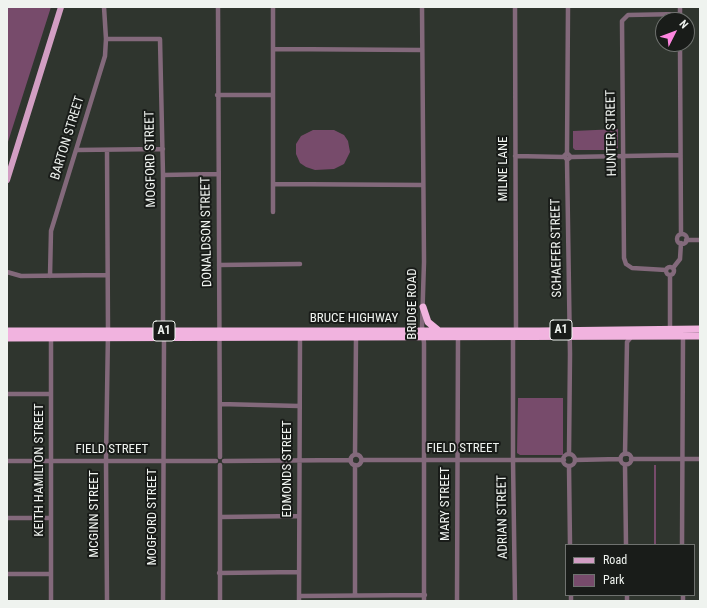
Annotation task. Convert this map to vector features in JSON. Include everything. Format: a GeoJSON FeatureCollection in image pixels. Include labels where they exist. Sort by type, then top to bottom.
{"type":"FeatureCollection","features":[{"type":"Feature","properties":{"kind":"highway"},"geometry":{"type":"LineString","coordinates":[[423,308],[428,322],[439,331]]}},
{"type":"Feature","properties":{"kind":"highway","name":"BRUCE HIGHWAY"},"geometry":{"type":"LineString","coordinates":[[220,334],[300,337],[356,337],[423,334],[439,331],[569,333],[670,328],[700,329]]}},
{"type":"Feature","properties":{"kind":"highway","name":"BRUCE HIGHWAY"},"geometry":{"type":"LineString","coordinates":[[7,332],[108,335]]}},
{"type":"Feature","properties":{"kind":"highway","name":"BRUCE HIGHWAY"},"geometry":{"type":"LineString","coordinates":[[7,338],[163,334],[423,334],[458,336],[515,333]]}},
{"type":"Feature","properties":{"kind":"highway","name":"BRUCE HIGHWAY"},"geometry":{"type":"LineString","coordinates":[[569,333],[620,336],[700,336]]}},
{"type":"Feature","properties":{"kind":"main road"},"geometry":{"type":"LineString","coordinates":[[7,180],[61,7]]}},
{"type":"Feature","properties":{"kind":"street","name":"BARTON STREET"},"geometry":{"type":"LineString","coordinates":[[50,276],[51,231],[102,69],[106,39],[104,7]]}},
{"type":"Feature","properties":{"kind":"street","name":"DONALDSON STREET"},"geometry":{"type":"LineString","coordinates":[[218,7],[217,95],[220,334],[218,459]]}},
{"type":"Feature","properties":{"kind":"street"},"geometry":{"type":"LineString","coordinates":[[273,7],[273,212]]}},
{"type":"Feature","properties":{"kind":"street","name":"BRIDGE ROAD"},"geometry":{"type":"LineString","coordinates":[[422,7],[424,601]]}},
{"type":"Feature","properties":{"kind":"street","name":"MILNE LANE"},"geometry":{"type":"LineString","coordinates":[[515,7],[515,333]]}},
{"type":"Feature","properties":{"kind":"street","name":"SCHAEFER STREET"},"geometry":{"type":"LineString","coordinates":[[568,7],[568,454]]}},
{"type":"Feature","properties":{"kind":"street","name":"HUNTER STREET"},"geometry":{"type":"LineString","coordinates":[[655,14],[628,15],[622,21],[626,264],[632,268],[666,270]]}},
{"type":"Feature","properties":{"kind":"street","name":"MOGFORD STREET"},"geometry":{"type":"LineString","coordinates":[[106,39],[160,39],[163,149],[163,601]]}},
{"type":"Feature","properties":{"kind":"street"},"geometry":{"type":"LineString","coordinates":[[274,49],[422,50]]}},
{"type":"Feature","properties":{"kind":"street"},"geometry":{"type":"LineString","coordinates":[[670,275],[674,273],[673,268],[680,259],[681,244],[677,239],[680,234],[680,52]]}},
{"type":"Feature","properties":{"kind":"street"},"geometry":{"type":"LineString","coordinates":[[217,95],[273,95]]}},
{"type":"Feature","properties":{"kind":"street"},"geometry":{"type":"LineString","coordinates":[[76,150],[163,149]]}},
{"type":"Feature","properties":{"kind":"street","name":"MCGINN STREET"},"geometry":{"type":"LineString","coordinates":[[107,150],[107,601]]}},
{"type":"Feature","properties":{"kind":"street"},"geometry":{"type":"LineString","coordinates":[[515,156],[567,157],[679,155]]}},
{"type":"Feature","properties":{"kind":"street"},"geometry":{"type":"LineString","coordinates":[[163,175],[218,174]]}},
{"type":"Feature","properties":{"kind":"street"},"geometry":{"type":"LineString","coordinates":[[273,184],[423,185]]}},
{"type":"Feature","properties":{"kind":"street"},"geometry":{"type":"LineString","coordinates":[[680,234],[685,235],[686,240]]}},
{"type":"Feature","properties":{"kind":"street"},"geometry":{"type":"LineString","coordinates":[[681,244],[686,240],[700,240]]}},
{"type":"Feature","properties":{"kind":"street"},"geometry":{"type":"LineString","coordinates":[[219,265],[300,264]]}},
{"type":"Feature","properties":{"kind":"street"},"geometry":{"type":"LineString","coordinates":[[670,328],[670,275],[666,270],[669,267],[673,268]]}},
{"type":"Feature","properties":{"kind":"street"},"geometry":{"type":"LineString","coordinates":[[7,272],[21,276],[107,275]]}},
{"type":"Feature","properties":{"kind":"street","name":"ADRIAN STREET"},"geometry":{"type":"LineString","coordinates":[[515,333],[513,460],[515,601]]}},
{"type":"Feature","properties":{"kind":"street","name":"MARY STREET"},"geometry":{"type":"LineString","coordinates":[[457,601],[458,336]]}},
{"type":"Feature","properties":{"kind":"street"},"geometry":{"type":"LineString","coordinates":[[620,336],[627,347]]}},
{"type":"Feature","properties":{"kind":"street"},"geometry":{"type":"LineString","coordinates":[[575,460],[620,459],[625,454],[627,347],[628,340],[632,336]]}},
{"type":"Feature","properties":{"kind":"street"},"geometry":{"type":"LineString","coordinates":[[682,544],[683,336]]}},
{"type":"Feature","properties":{"kind":"street","name":"EDMONDS STREET"},"geometry":{"type":"LineString","coordinates":[[300,337],[300,599]]}},
{"type":"Feature","properties":{"kind":"street"},"geometry":{"type":"LineString","coordinates":[[351,460],[355,454],[356,337]]}},
{"type":"Feature","properties":{"kind":"street","name":"KEITH HAMILTON STREET"},"geometry":{"type":"LineString","coordinates":[[51,338],[51,601]]}},
{"type":"Feature","properties":{"kind":"street"},"geometry":{"type":"LineString","coordinates":[[7,394],[50,394]]}},
{"type":"Feature","properties":{"kind":"street"},"geometry":{"type":"LineString","coordinates":[[220,404],[299,406]]}},
{"type":"Feature","properties":{"kind":"street"},"geometry":{"type":"LineString","coordinates":[[355,454],[360,456],[362,460],[360,464],[356,466]]}},
{"type":"Feature","properties":{"kind":"street"},"geometry":{"type":"LineString","coordinates":[[569,466],[565,464],[564,460],[568,454],[574,456],[575,460]]}},
{"type":"Feature","properties":{"kind":"street"},"geometry":{"type":"LineString","coordinates":[[625,454],[630,456],[631,459],[700,459]]}},
{"type":"Feature","properties":{"kind":"street"},"geometry":{"type":"LineString","coordinates":[[218,459],[222,463],[220,517],[220,601]]}},
{"type":"Feature","properties":{"kind":"street","name":"FIELD STREET"},"geometry":{"type":"LineString","coordinates":[[7,461],[164,461],[218,459]]}},
{"type":"Feature","properties":{"kind":"street"},"geometry":{"type":"LineString","coordinates":[[620,459],[625,465],[626,544]]}},
{"type":"Feature","properties":{"kind":"street"},"geometry":{"type":"LineString","coordinates":[[625,465],[629,464],[631,459]]}},
{"type":"Feature","properties":{"kind":"street"},"geometry":{"type":"LineString","coordinates":[[222,463],[351,460]]}},
{"type":"Feature","properties":{"kind":"street"},"geometry":{"type":"LineString","coordinates":[[351,460],[352,464],[356,466]]}},
{"type":"Feature","properties":{"kind":"street","name":"FIELD STREET"},"geometry":{"type":"LineString","coordinates":[[362,460],[564,460]]}},
{"type":"Feature","properties":{"kind":"street"},"geometry":{"type":"LineString","coordinates":[[569,466],[573,465],[575,460]]}},
{"type":"Feature","properties":{"kind":"street"},"geometry":{"type":"LineString","coordinates":[[355,595],[356,466]]}},
{"type":"Feature","properties":{"kind":"street"},"geometry":{"type":"LineString","coordinates":[[569,466],[570,544]]}},
{"type":"Feature","properties":{"kind":"street"},"geometry":{"type":"LineString","coordinates":[[220,517],[300,516]]}},
{"type":"Feature","properties":{"kind":"street"},"geometry":{"type":"LineString","coordinates":[[7,518],[51,518]]}},
{"type":"Feature","properties":{"kind":"street"},"geometry":{"type":"LineString","coordinates":[[220,573],[299,572]]}},
{"type":"Feature","properties":{"kind":"street"},"geometry":{"type":"LineString","coordinates":[[7,574],[52,574]]}},
{"type":"Feature","properties":{"kind":"street"},"geometry":{"type":"LineString","coordinates":[[300,599],[355,595],[425,594]]}},
{"type":"Feature","properties":{"kind":"green space"},"geometry":{"type":"Polygon","coordinates":[[[7,7],[51,7],[7,145],[7,7]]]}},
{"type":"Feature","properties":{"kind":"green space"},"geometry":{"type":"Polygon","coordinates":[[[618,129],[618,148],[616,150],[575,150],[573,148],[573,131],[618,129]]]}},
{"type":"Feature","properties":{"kind":"green space"},"geometry":{"type":"Polygon","coordinates":[[[313,130],[334,130],[344,135],[348,141],[350,152],[344,164],[334,169],[315,170],[300,163],[296,154],[296,144],[301,136],[313,130]]]}},
{"type":"Feature","properties":{"kind":"green space"},"geometry":{"type":"Polygon","coordinates":[[[518,398],[563,398],[563,455],[520,455],[517,453],[518,398]]]}},
{"type":"Feature","properties":{"kind":"green space"},"geometry":{"type":"Polygon","coordinates":[[[654,465],[656,465],[656,544],[654,544],[654,465]]]}}]}
